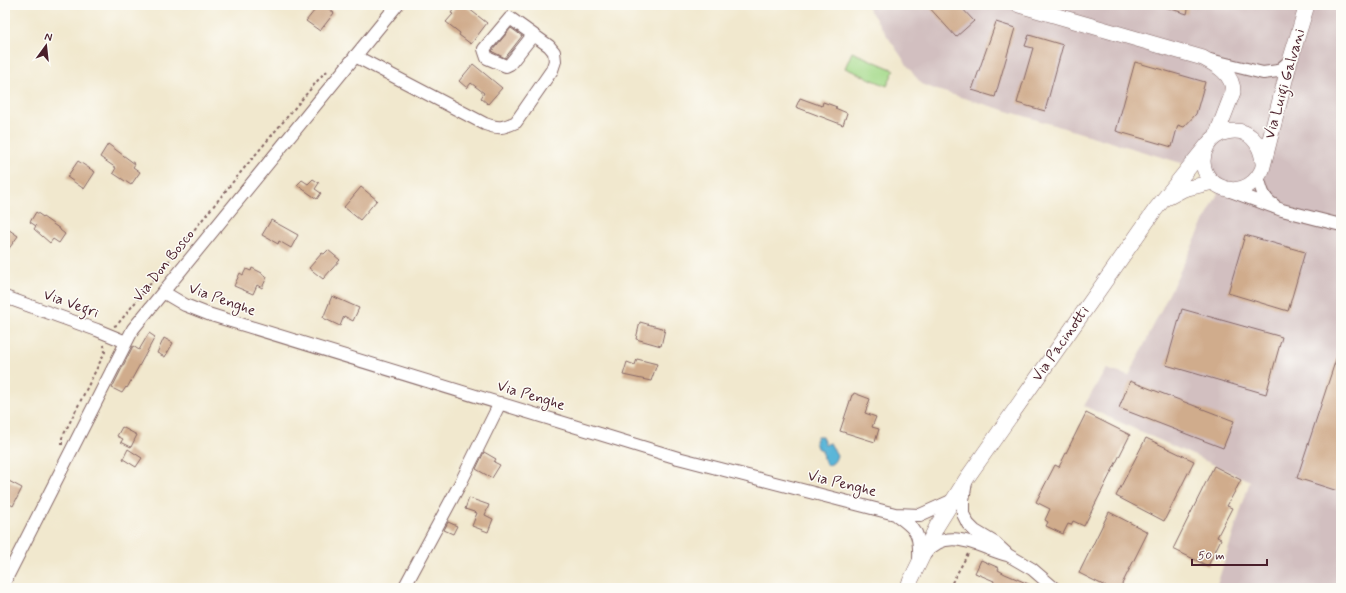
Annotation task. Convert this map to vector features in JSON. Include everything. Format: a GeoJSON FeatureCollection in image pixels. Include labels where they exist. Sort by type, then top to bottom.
{"type":"FeatureCollection","features":[{"type":"Feature","properties":{"kind":"main road"},"geometry":{"type":"LineString","coordinates":[[1019,5],[1203,58],[1219,66],[1231,79],[1233,86],[1232,98],[1212,140],[1205,151],[1203,160],[1204,168],[1208,176],[1218,185]]}},
{"type":"Feature","properties":{"kind":"main road","name":"Via Luigi Galvani"},"geometry":{"type":"LineString","coordinates":[[1261,170],[1290,61],[1307,5]]}},
{"type":"Feature","properties":{"kind":"main road"},"geometry":{"type":"LineString","coordinates":[[1234,130],[1244,132],[1252,137],[1258,144],[1262,153],[1261,170],[1253,182],[1239,189],[1218,185],[1184,189],[1168,198],[1155,210],[1212,140],[1225,132],[1234,130]]}},
{"type":"Feature","properties":{"kind":"main road","name":"Via Pacinotti"},"geometry":{"type":"LineString","coordinates":[[907,588],[937,526],[967,478],[1155,210]]}},
{"type":"Feature","properties":{"kind":"street","name":"Via Don Bosco"},"geometry":{"type":"LineString","coordinates":[[5,580],[133,329],[397,5]]}},
{"type":"Feature","properties":{"kind":"street"},"geometry":{"type":"LineString","coordinates":[[355,56],[485,124],[498,128],[516,122],[552,70],[555,61],[554,52],[549,46],[533,35]]}},
{"type":"Feature","properties":{"kind":"street"},"geometry":{"type":"LineString","coordinates":[[1203,58],[1263,73],[1278,70],[1290,61]]}},
{"type":"Feature","properties":{"kind":"street"},"geometry":{"type":"LineString","coordinates":[[1261,170],[1260,188],[1266,201],[1282,210]]}},
{"type":"Feature","properties":{"kind":"street"},"geometry":{"type":"LineString","coordinates":[[1218,185],[1282,210],[1341,225]]}},
{"type":"Feature","properties":{"kind":"street","name":"Via Penghe"},"geometry":{"type":"LineString","coordinates":[[163,292],[185,305],[208,314],[678,458],[894,514],[920,515],[953,500]]}},
{"type":"Feature","properties":{"kind":"street","name":"Via Vegri"},"geometry":{"type":"LineString","coordinates":[[5,296],[126,342]]}},
{"type":"Feature","properties":{"kind":"street"},"geometry":{"type":"LineString","coordinates":[[404,588],[461,482],[500,403]]}},
{"type":"Feature","properties":{"kind":"street"},"geometry":{"type":"LineString","coordinates":[[967,478],[963,500],[964,514],[968,524],[975,531],[996,543],[1008,555],[1032,569],[1054,588]]}},
{"type":"Feature","properties":{"kind":"street","name":"Via Penghe"},"geometry":{"type":"LineString","coordinates":[[894,514],[907,522],[916,531],[919,538],[919,561]]}},
{"type":"Feature","properties":{"kind":"street"},"geometry":{"type":"LineString","coordinates":[[919,561],[929,548],[950,539],[974,543],[994,552],[1008,555]]}},
{"type":"Feature","properties":{"kind":"path"},"geometry":{"type":"LineString","coordinates":[[111,327],[117,325],[241,172],[324,73],[331,70]]}},
{"type":"Feature","properties":{"kind":"path"},"geometry":{"type":"LineString","coordinates":[[949,588],[974,543]]}},
{"type":"Feature","properties":{"kind":"shaded area"},"geometry":{"type":"Polygon","coordinates":[[[866,5],[1341,5],[1341,588],[1216,588],[1250,481],[1084,406],[1106,369],[1129,376],[1218,193],[1198,168],[937,90],[922,84],[914,75],[866,5]]]}},
{"type":"Feature","properties":{"kind":"green space"},"geometry":{"type":"Polygon","coordinates":[[[852,52],[894,70],[887,86],[845,68],[852,52]]]}},
{"type":"Feature","properties":{"kind":"water"},"geometry":{"type":"Polygon","coordinates":[[[817,436],[822,436],[825,445],[830,443],[837,455],[833,463],[827,465],[823,458],[822,450],[817,448],[815,441],[817,436]]]}},
{"type":"Feature","properties":{"kind":"building"},"geometry":{"type":"Polygon","coordinates":[[[319,5],[324,5],[334,13],[320,31],[306,21],[319,5]]]}},
{"type":"Feature","properties":{"kind":"building"},"geometry":{"type":"Polygon","coordinates":[[[457,5],[464,5],[487,23],[471,44],[446,22],[453,14],[451,13],[457,5]]]}},
{"type":"Feature","properties":{"kind":"building"},"geometry":{"type":"Polygon","coordinates":[[[927,5],[959,5],[974,21],[956,37],[927,5]]]}},
{"type":"Feature","properties":{"kind":"building"},"geometry":{"type":"Polygon","coordinates":[[[1165,5],[1189,5],[1187,14],[1165,7],[1165,5]]]}},
{"type":"Feature","properties":{"kind":"building"},"geometry":{"type":"Polygon","coordinates":[[[996,22],[1015,28],[995,97],[972,90],[996,22]]]}},
{"type":"Feature","properties":{"kind":"building"},"geometry":{"type":"Polygon","coordinates":[[[511,28],[522,36],[505,58],[492,51],[511,28]]]}},
{"type":"Feature","properties":{"kind":"building"},"geometry":{"type":"Polygon","coordinates":[[[1029,35],[1063,45],[1045,111],[1017,103],[1033,48],[1025,46],[1029,35]]]}},
{"type":"Feature","properties":{"kind":"building"},"geometry":{"type":"Polygon","coordinates":[[[1135,62],[1205,82],[1196,114],[1184,127],[1178,125],[1172,147],[1116,131],[1135,62]]]}},
{"type":"Feature","properties":{"kind":"building"},"geometry":{"type":"Polygon","coordinates":[[[473,64],[502,88],[488,104],[481,98],[484,93],[471,83],[467,88],[459,81],[473,64]]]}},
{"type":"Feature","properties":{"kind":"building"},"geometry":{"type":"Polygon","coordinates":[[[800,98],[822,106],[823,102],[837,107],[835,108],[847,113],[843,125],[796,107],[800,98]]]}},
{"type":"Feature","properties":{"kind":"building"},"geometry":{"type":"Polygon","coordinates":[[[108,144],[135,164],[133,167],[140,172],[131,185],[113,173],[116,168],[100,157],[108,144]]]}},
{"type":"Feature","properties":{"kind":"building"},"geometry":{"type":"Polygon","coordinates":[[[78,161],[95,172],[84,189],[67,177],[78,161]]]}},
{"type":"Feature","properties":{"kind":"building"},"geometry":{"type":"Polygon","coordinates":[[[313,179],[319,183],[315,189],[321,193],[317,199],[297,185],[302,180],[308,184],[313,179]]]}},
{"type":"Feature","properties":{"kind":"building"},"geometry":{"type":"Polygon","coordinates":[[[361,187],[377,200],[360,220],[344,207],[361,187]]]}},
{"type":"Feature","properties":{"kind":"building"},"geometry":{"type":"Polygon","coordinates":[[[36,212],[65,234],[59,243],[53,239],[50,243],[34,229],[36,226],[30,222],[36,212]]]}},
{"type":"Feature","properties":{"kind":"building"},"geometry":{"type":"Polygon","coordinates":[[[271,220],[298,235],[291,248],[279,241],[278,244],[262,235],[271,220]]]}},
{"type":"Feature","properties":{"kind":"building"},"geometry":{"type":"Polygon","coordinates":[[[5,227],[18,236],[5,254],[5,227]]]}},
{"type":"Feature","properties":{"kind":"building"},"geometry":{"type":"Polygon","coordinates":[[[1245,235],[1305,252],[1288,311],[1228,293],[1245,235]]]}},
{"type":"Feature","properties":{"kind":"building"},"geometry":{"type":"Polygon","coordinates":[[[328,250],[340,260],[323,279],[309,268],[322,253],[324,254],[328,250]]]}},
{"type":"Feature","properties":{"kind":"building"},"geometry":{"type":"Polygon","coordinates":[[[252,268],[267,277],[262,288],[257,285],[253,294],[234,286],[240,273],[243,275],[246,269],[251,271],[252,268]]]}},
{"type":"Feature","properties":{"kind":"building"},"geometry":{"type":"Polygon","coordinates":[[[332,296],[359,308],[353,321],[344,316],[340,326],[323,318],[332,296]]]}},
{"type":"Feature","properties":{"kind":"building"},"geometry":{"type":"Polygon","coordinates":[[[1182,309],[1282,337],[1266,394],[1166,365],[1182,309]]]}},
{"type":"Feature","properties":{"kind":"building"},"geometry":{"type":"Polygon","coordinates":[[[640,322],[665,329],[661,346],[636,339],[640,322]]]}},
{"type":"Feature","properties":{"kind":"building"},"geometry":{"type":"Polygon","coordinates":[[[149,333],[155,337],[127,388],[126,387],[122,393],[112,388],[133,346],[139,350],[149,333]]]}},
{"type":"Feature","properties":{"kind":"building"},"geometry":{"type":"Polygon","coordinates":[[[164,338],[173,343],[165,357],[157,353],[164,338]]]}},
{"type":"Feature","properties":{"kind":"building"},"geometry":{"type":"Polygon","coordinates":[[[1339,350],[1341,350],[1341,492],[1297,478],[1339,350]]]}},
{"type":"Feature","properties":{"kind":"building"},"geometry":{"type":"Polygon","coordinates":[[[637,359],[657,364],[651,381],[623,375],[627,362],[635,365],[637,359]]]}},
{"type":"Feature","properties":{"kind":"building"},"geometry":{"type":"Polygon","coordinates":[[[1130,381],[1234,421],[1223,448],[1119,408],[1130,381]]]}},
{"type":"Feature","properties":{"kind":"building"},"geometry":{"type":"Polygon","coordinates":[[[854,393],[870,399],[865,413],[876,417],[872,427],[879,429],[875,442],[840,431],[854,393]]]}},
{"type":"Feature","properties":{"kind":"building"},"geometry":{"type":"Polygon","coordinates":[[[1086,413],[1130,435],[1084,526],[1073,521],[1071,525],[1068,524],[1063,534],[1046,526],[1048,522],[1045,520],[1050,509],[1036,502],[1055,465],[1059,467],[1086,413]]]}},
{"type":"Feature","properties":{"kind":"building"},"geometry":{"type":"Polygon","coordinates":[[[122,427],[137,435],[131,447],[121,442],[123,439],[117,436],[122,427]]]}},
{"type":"Feature","properties":{"kind":"building"},"geometry":{"type":"Polygon","coordinates":[[[1146,438],[1194,461],[1164,521],[1116,496],[1146,438]]]}},
{"type":"Feature","properties":{"kind":"building"},"geometry":{"type":"Polygon","coordinates":[[[128,449],[142,458],[136,467],[123,459],[128,449]]]}},
{"type":"Feature","properties":{"kind":"building"},"geometry":{"type":"Polygon","coordinates":[[[484,452],[496,459],[494,462],[500,465],[492,478],[476,469],[484,452]]]}},
{"type":"Feature","properties":{"kind":"building"},"geometry":{"type":"Polygon","coordinates":[[[1214,466],[1241,480],[1227,506],[1232,508],[1217,537],[1221,539],[1208,566],[1173,549],[1214,466]]]}},
{"type":"Feature","properties":{"kind":"building"},"geometry":{"type":"Polygon","coordinates":[[[5,479],[22,488],[13,506],[5,501],[5,479]]]}},
{"type":"Feature","properties":{"kind":"building"},"geometry":{"type":"Polygon","coordinates":[[[469,498],[489,505],[485,515],[493,519],[488,532],[472,526],[477,513],[465,509],[469,498]]]}},
{"type":"Feature","properties":{"kind":"building"},"geometry":{"type":"Polygon","coordinates":[[[1109,512],[1148,532],[1120,588],[1109,588],[1079,573],[1109,512]]]}},
{"type":"Feature","properties":{"kind":"building"},"geometry":{"type":"Polygon","coordinates":[[[448,522],[457,526],[453,534],[444,530],[448,522]]]}},
{"type":"Feature","properties":{"kind":"building"},"geometry":{"type":"Polygon","coordinates":[[[981,560],[999,568],[998,570],[1005,574],[1038,588],[992,588],[994,581],[975,573],[981,560]]]}}]}
